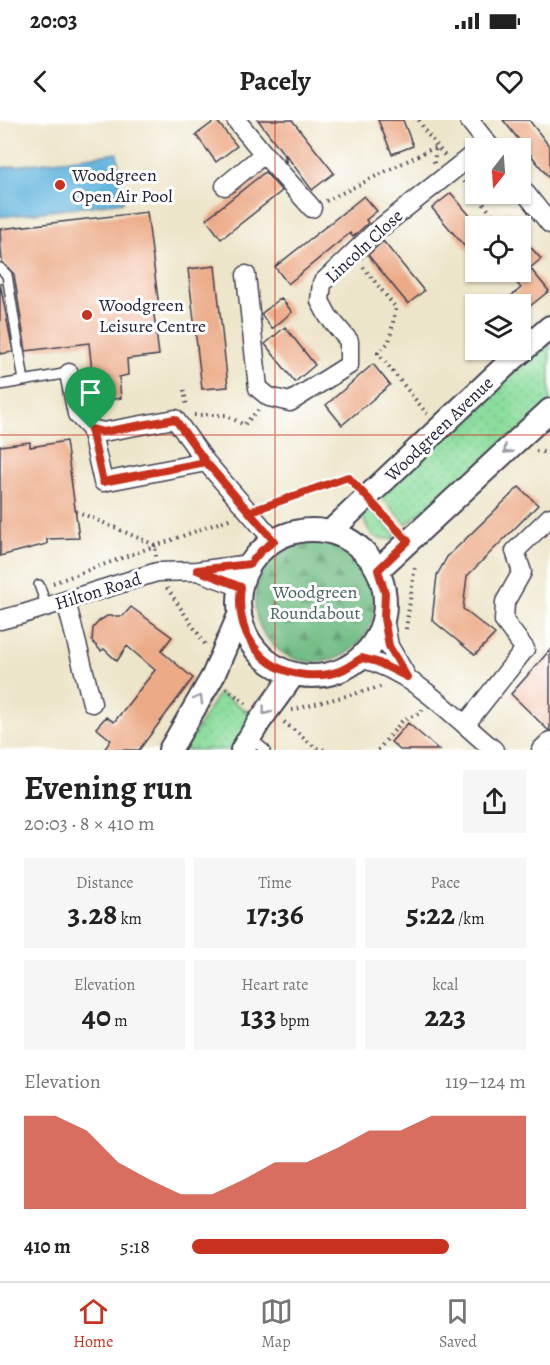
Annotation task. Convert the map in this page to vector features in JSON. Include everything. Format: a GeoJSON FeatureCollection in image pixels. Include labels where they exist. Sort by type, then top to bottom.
{"type":"FeatureCollection","features":[{"type":"Feature","properties":{"kind":"street"},"geometry":{"type":"LineString","coordinates":[[236,120],[312,208]]}},
{"type":"Feature","properties":{"kind":"street"},"geometry":{"type":"LineString","coordinates":[[469,120],[478,138]]}},
{"type":"Feature","properties":{"kind":"street"},"geometry":{"type":"LineString","coordinates":[[225,186],[264,154]]}},
{"type":"Feature","properties":{"kind":"street","name":"Lincoln Close"},"geometry":{"type":"LineString","coordinates":[[269,397],[290,402],[349,364],[349,341],[328,316],[320,301],[322,283],[374,233],[465,162]]}},
{"type":"Feature","properties":{"kind":"street"},"geometry":{"type":"LineString","coordinates":[[531,200],[550,224]]}},
{"type":"Feature","properties":{"kind":"street"},"geometry":{"type":"LineString","coordinates":[[246,275],[258,388],[269,397]]}},
{"type":"Feature","properties":{"kind":"street","name":"Woodgreen Avenue"},"geometry":{"type":"LineString","coordinates":[[330,532],[504,367],[550,327]]}},
{"type":"Feature","properties":{"kind":"street"},"geometry":{"type":"LineString","coordinates":[[69,374],[77,414],[91,429],[103,482],[206,462]]}},
{"type":"Feature","properties":{"kind":"street"},"geometry":{"type":"LineString","coordinates":[[378,570],[412,551],[550,410]]}},
{"type":"Feature","properties":{"kind":"street"},"geometry":{"type":"LineString","coordinates":[[91,429],[103,432],[175,419],[206,462],[274,541]]}},
{"type":"Feature","properties":{"kind":"street"},"geometry":{"type":"LineString","coordinates":[[465,726],[525,649],[504,621],[505,602],[522,572],[514,551],[550,516]]}},
{"type":"Feature","properties":{"kind":"street"},"geometry":{"type":"LineString","coordinates":[[384,618],[376,639],[362,658],[341,671],[318,676],[294,674],[274,666],[257,652],[245,634],[240,613],[241,587],[250,564],[261,551],[274,541],[292,533],[311,530],[330,532],[349,540],[366,553],[378,570],[385,593],[384,618],[389,646],[402,674]]}},
{"type":"Feature","properties":{"kind":"street","name":"Hilton Road"},"geometry":{"type":"LineString","coordinates":[[0,620],[157,572],[250,564]]}},
{"type":"Feature","properties":{"kind":"street"},"geometry":{"type":"LineString","coordinates":[[197,570],[241,587]]}},
{"type":"Feature","properties":{"kind":"street"},"geometry":{"type":"LineString","coordinates":[[66,601],[92,703]]}},
{"type":"Feature","properties":{"kind":"street"},"geometry":{"type":"LineString","coordinates":[[170,750],[213,676],[240,613]]}},
{"type":"Feature","properties":{"kind":"street"},"geometry":{"type":"LineString","coordinates":[[362,658],[377,662],[402,674],[494,750]]}},
{"type":"Feature","properties":{"kind":"street"},"geometry":{"type":"LineString","coordinates":[[252,746],[294,674]]}},
{"type":"Feature","properties":{"kind":"street"},"geometry":{"type":"LineString","coordinates":[[541,750],[550,741]]}},
{"type":"Feature","properties":{"kind":"lane"},"geometry":{"type":"LineString","coordinates":[[0,268],[6,275],[24,381]]}},
{"type":"Feature","properties":{"kind":"lane"},"geometry":{"type":"LineString","coordinates":[[0,386],[69,374]]}},
{"type":"Feature","properties":{"kind":"lane"},"geometry":{"type":"LineString","coordinates":[[40,586],[47,607]]}},
{"type":"Feature","properties":{"kind":"path"},"geometry":{"type":"LineString","coordinates":[[312,208],[437,146]]}},
{"type":"Feature","properties":{"kind":"path"},"geometry":{"type":"LineString","coordinates":[[352,254],[396,308],[389,342],[378,353],[438,429]]}},
{"type":"Feature","properties":{"kind":"path"},"geometry":{"type":"LineString","coordinates":[[188,418],[197,414],[226,415],[244,425],[269,397]]}},
{"type":"Feature","properties":{"kind":"path"},"geometry":{"type":"LineString","coordinates":[[40,586],[348,477],[412,551],[405,632]]}},
{"type":"Feature","properties":{"kind":"path"},"geometry":{"type":"LineString","coordinates":[[269,715],[387,685],[402,674]]}},
{"type":"Feature","properties":{"kind":"path"},"geometry":{"type":"LineString","coordinates":[[213,676],[316,749],[325,750]]}},
{"type":"Feature","properties":{"kind":"path"},"geometry":{"type":"LineString","coordinates":[[378,750],[402,721],[420,713]]}},
{"type":"Feature","properties":{"kind":"green space"},"geometry":{"type":"Polygon","coordinates":[[[550,340],[550,404],[407,524],[378,494],[528,360],[531,360],[531,357],[550,340]]]}},
{"type":"Feature","properties":{"kind":"green space"},"geometry":{"type":"Polygon","coordinates":[[[368,505],[398,538],[383,539],[371,533],[362,515],[368,505]]]}},
{"type":"Feature","properties":{"kind":"green space","name":"Woodgreen Roundabout"},"geometry":{"type":"Polygon","coordinates":[[[315,542],[338,546],[358,559],[371,579],[375,602],[371,625],[358,645],[338,658],[315,662],[292,658],[272,645],[259,625],[255,602],[259,579],[272,559],[292,546],[315,542]]]}},
{"type":"Feature","properties":{"kind":"green space"},"geometry":{"type":"Polygon","coordinates":[[[219,693],[255,716],[235,750],[184,750],[219,693]]]}},
{"type":"Feature","properties":{"kind":"water","name":"Woodgreen Open Air Pool"},"geometry":{"type":"Polygon","coordinates":[[[117,153],[123,202],[0,217],[0,168],[117,153]]]}},
{"type":"Feature","properties":{"kind":"building"},"geometry":{"type":"Polygon","coordinates":[[[216,120],[237,146],[216,162],[196,135],[216,120]]]}},
{"type":"Feature","properties":{"kind":"building"},"geometry":{"type":"Polygon","coordinates":[[[258,120],[292,120],[334,173],[312,190],[258,120]]]}},
{"type":"Feature","properties":{"kind":"building"},"geometry":{"type":"Polygon","coordinates":[[[378,120],[403,120],[413,146],[392,154],[378,120]]]}},
{"type":"Feature","properties":{"kind":"building"},"geometry":{"type":"Polygon","coordinates":[[[503,120],[529,120],[550,147],[550,179],[531,155],[531,138],[517,138],[503,120]]]}},
{"type":"Feature","properties":{"kind":"building"},"geometry":{"type":"Polygon","coordinates":[[[265,172],[282,191],[221,239],[206,219],[265,172]]]}},
{"type":"Feature","properties":{"kind":"building"},"geometry":{"type":"Polygon","coordinates":[[[451,193],[470,216],[465,216],[465,247],[432,208],[451,193]]]}},
{"type":"Feature","properties":{"kind":"building"},"geometry":{"type":"Polygon","coordinates":[[[364,196],[377,211],[366,220],[368,223],[353,237],[350,233],[288,284],[275,267],[364,196]]]}},
{"type":"Feature","properties":{"kind":"building","name":"Woodgreen Leisure Centre"},"geometry":{"type":"Polygon","coordinates":[[[147,212],[159,307],[153,307],[159,355],[127,359],[128,375],[119,377],[121,398],[86,403],[83,381],[93,380],[89,343],[26,351],[14,274],[2,262],[0,229],[147,212]]]}},
{"type":"Feature","properties":{"kind":"building"},"geometry":{"type":"Polygon","coordinates":[[[383,241],[424,291],[408,304],[368,255],[383,241]]]}},
{"type":"Feature","properties":{"kind":"building"},"geometry":{"type":"Polygon","coordinates":[[[531,248],[541,259],[531,267],[531,248]]]}},
{"type":"Feature","properties":{"kind":"building"},"geometry":{"type":"Polygon","coordinates":[[[215,266],[228,387],[202,389],[188,269],[215,266]]]}},
{"type":"Feature","properties":{"kind":"building"},"geometry":{"type":"Polygon","coordinates":[[[531,269],[549,291],[531,305],[531,294],[514,294],[521,288],[516,282],[531,282],[531,269]]]}},
{"type":"Feature","properties":{"kind":"building"},"geometry":{"type":"Polygon","coordinates":[[[0,283],[13,352],[0,354],[0,283]]]}},
{"type":"Feature","properties":{"kind":"building"},"geometry":{"type":"Polygon","coordinates":[[[281,298],[292,312],[272,329],[261,314],[281,298]]]}},
{"type":"Feature","properties":{"kind":"building"},"geometry":{"type":"Polygon","coordinates":[[[285,327],[315,365],[295,382],[265,344],[285,327]]]}},
{"type":"Feature","properties":{"kind":"building"},"geometry":{"type":"Polygon","coordinates":[[[373,364],[390,385],[342,425],[326,405],[373,364]]]}},
{"type":"Feature","properties":{"kind":"building"},"geometry":{"type":"Polygon","coordinates":[[[66,441],[79,538],[47,539],[47,544],[0,556],[0,446],[30,442],[30,447],[66,441]]]}},
{"type":"Feature","properties":{"kind":"building"},"geometry":{"type":"Polygon","coordinates":[[[519,487],[538,505],[467,576],[463,609],[495,634],[475,655],[432,620],[437,575],[447,557],[519,487]]]}},
{"type":"Feature","properties":{"kind":"building"},"geometry":{"type":"Polygon","coordinates":[[[131,607],[172,637],[161,651],[193,678],[139,750],[104,750],[111,740],[96,728],[106,717],[114,722],[155,670],[127,646],[117,661],[104,649],[101,651],[92,641],[93,628],[99,621],[107,616],[123,616],[131,607]]]}},
{"type":"Feature","properties":{"kind":"building"},"geometry":{"type":"Polygon","coordinates":[[[550,650],[550,730],[548,730],[511,694],[550,650]]]}},
{"type":"Feature","properties":{"kind":"building"},"geometry":{"type":"Polygon","coordinates":[[[408,723],[439,750],[400,750],[391,742],[408,723]]]}},
{"type":"Feature","properties":{"kind":"place","name":"Woodgreen Open Air Pool"},"geometry":{"type":"Point","coordinates":[60,185]}},
{"type":"Feature","properties":{"kind":"place","name":"Woodgreen Leisure Centre"},"geometry":{"type":"Point","coordinates":[87,315]}},
{"type":"Feature","properties":{"kind":"route"},"geometry":{"type":"LineString","coordinates":[[91,429],[103,432],[175,419],[206,462],[274,541],[250,564],[197,570],[241,587],[240,613],[245,634],[257,652],[274,666],[294,674],[318,676],[341,671],[362,658],[377,662],[407,677],[389,646],[384,618],[385,593],[378,570],[408,541],[348,477],[249,512],[206,462],[103,482],[91,429]]}}]}
